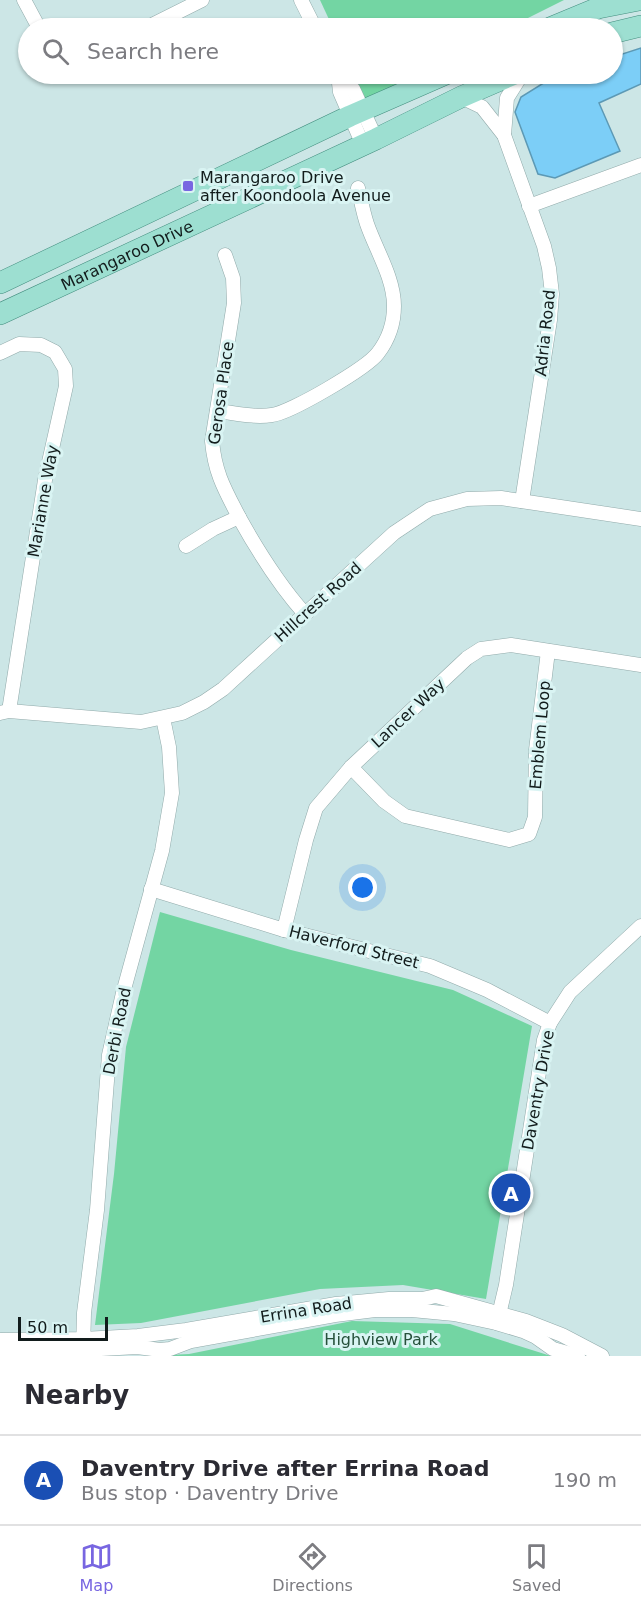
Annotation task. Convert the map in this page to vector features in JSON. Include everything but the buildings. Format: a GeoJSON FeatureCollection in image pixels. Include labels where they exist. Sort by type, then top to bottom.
{"type":"FeatureCollection","features":[{"type":"Feature","properties":{"kind":"main road"},"geometry":{"type":"LineString","coordinates":[[574,18],[598,8],[639,0]]}},
{"type":"Feature","properties":{"kind":"main road"},"geometry":{"type":"LineString","coordinates":[[623,30],[641,26]]}},
{"type":"Feature","properties":{"kind":"main road","name":"Marangaroo Drive"},"geometry":{"type":"LineString","coordinates":[[0,283],[357,113],[423,84]]}},
{"type":"Feature","properties":{"kind":"main road","name":"Marangaroo Drive"},"geometry":{"type":"LineString","coordinates":[[0,314],[491,84]]}},
{"type":"Feature","properties":{"kind":"street"},"geometry":{"type":"LineString","coordinates":[[24,0],[34,18]]}},
{"type":"Feature","properties":{"kind":"street"},"geometry":{"type":"LineString","coordinates":[[166,18],[202,0]]}},
{"type":"Feature","properties":{"kind":"street"},"geometry":{"type":"LineString","coordinates":[[301,0],[310,18]]}},
{"type":"Feature","properties":{"kind":"street"},"geometry":{"type":"LineString","coordinates":[[339,84],[340,92],[357,113],[370,142]]}},
{"type":"Feature","properties":{"kind":"street","name":"Adria Road"},"geometry":{"type":"LineString","coordinates":[[504,135],[507,98],[516,84]]}},
{"type":"Feature","properties":{"kind":"street","name":"Adria Road"},"geometry":{"type":"LineString","coordinates":[[460,97],[482,107],[504,135],[544,246],[549,268],[552,294],[548,331],[522,501]]}},
{"type":"Feature","properties":{"kind":"street"},"geometry":{"type":"LineString","coordinates":[[529,206],[641,165]]}},
{"type":"Feature","properties":{"kind":"street"},"geometry":{"type":"LineString","coordinates":[[217,411],[253,416],[273,415],[292,408],[360,369],[377,354],[391,330],[394,306],[390,283],[366,222],[358,188]]}},
{"type":"Feature","properties":{"kind":"street","name":"Gerosa Place"},"geometry":{"type":"LineString","coordinates":[[225,255],[232,278],[234,303],[212,441],[214,461],[220,482],[258,552],[286,592],[305,614]]}},
{"type":"Feature","properties":{"kind":"street","name":"Marianne Way"},"geometry":{"type":"LineString","coordinates":[[0,353],[19,344],[41,345],[55,352],[65,369],[66,386],[45,480],[5,712]]}},
{"type":"Feature","properties":{"kind":"street","name":"Hillcrest Road"},"geometry":{"type":"LineString","coordinates":[[5,712],[141,722],[182,713],[223,689],[394,533],[430,509],[466,499],[501,498],[641,519]]}},
{"type":"Feature","properties":{"kind":"street"},"geometry":{"type":"LineString","coordinates":[[186,546],[213,529],[239,517]]}},
{"type":"Feature","properties":{"kind":"street","name":"Lancer Way"},"geometry":{"type":"LineString","coordinates":[[284,930],[316,808],[351,767],[467,658],[482,649],[512,645],[641,665]]}},
{"type":"Feature","properties":{"kind":"street","name":"Emblem Loop"},"geometry":{"type":"LineString","coordinates":[[351,767],[384,801],[405,816],[509,840],[529,834],[535,817],[536,750],[548,651]]}},
{"type":"Feature","properties":{"kind":"street","name":"Derbi Road"},"geometry":{"type":"LineString","coordinates":[[83,1345],[84,1313],[97,1210],[109,1055],[123,993],[162,851],[172,793],[170,747],[163,718]]}},
{"type":"Feature","properties":{"kind":"street","name":"Haverford Street"},"geometry":{"type":"LineString","coordinates":[[151,889],[284,930],[430,966],[487,990],[550,1023]]}},
{"type":"Feature","properties":{"kind":"street","name":"Daventry Drive"},"geometry":{"type":"LineString","coordinates":[[498,1319],[507,1285],[544,1040],[550,1023],[570,992],[641,926]]}},
{"type":"Feature","properties":{"kind":"street","name":"Errina Road"},"geometry":{"type":"LineString","coordinates":[[0,1351],[83,1345],[336,1304],[389,1299],[422,1299],[436,1296],[498,1319],[536,1337],[553,1349],[578,1356]]}},
{"type":"Feature","properties":{"kind":"street","name":"Errina Road"},"geometry":{"type":"LineString","coordinates":[[498,1319],[526,1320],[562,1335],[602,1356]]}},
{"type":"Feature","properties":{"kind":"street","name":"Errina Road"},"geometry":{"type":"LineString","coordinates":[[0,1340],[83,1345]]}},
{"type":"Feature","properties":{"kind":"green space"},"geometry":{"type":"Polygon","coordinates":[[[320,0],[564,0],[528,18],[328,18],[320,0]]]}},
{"type":"Feature","properties":{"kind":"green space"},"geometry":{"type":"Polygon","coordinates":[[[357,84],[399,84],[365,101],[357,84]]]}},
{"type":"Feature","properties":{"kind":"green space"},"geometry":{"type":"Polygon","coordinates":[[[160,912],[291,950],[453,990],[532,1026],[486,1299],[403,1285],[320,1289],[141,1323],[95,1325],[114,1174],[126,1047],[160,912]]]}},
{"type":"Feature","properties":{"kind":"green space","name":"Highview Park"},"geometry":{"type":"Polygon","coordinates":[[[352,1321],[450,1324],[551,1356],[148,1356],[189,1354],[352,1321]]]}},
{"type":"Feature","properties":{"kind":"water"},"geometry":{"type":"Polygon","coordinates":[[[641,48],[641,84],[599,103],[620,151],[555,178],[538,174],[515,112],[521,97],[542,84],[623,84],[623,54],[641,48]]]}},
{"type":"Feature","properties":{"kind":"place","name":"Marangaroo Drive after Koondoola Avenue"},"geometry":{"type":"Point","coordinates":[188,186]}},
{"type":"Feature","properties":{"kind":"place","name":"Daventry Drive after Errina Road"},"geometry":{"type":"Point","coordinates":[511,1193]}}]}
